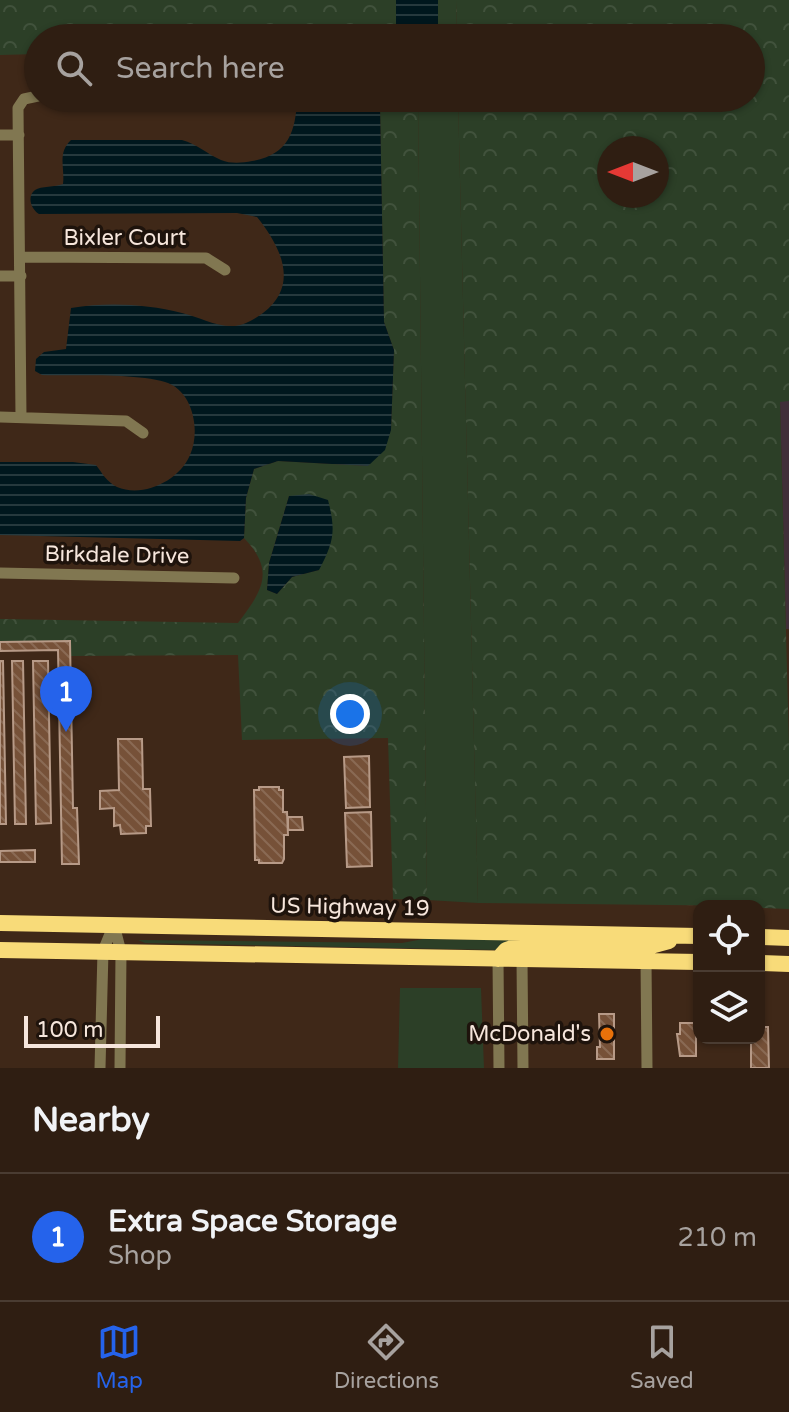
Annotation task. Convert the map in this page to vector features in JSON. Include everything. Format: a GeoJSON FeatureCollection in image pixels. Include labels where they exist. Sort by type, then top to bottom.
{"type":"FeatureCollection","features":[{"type":"Feature","properties":{"kind":"highway","name":"US Highway 19"},"geometry":{"type":"LineString","coordinates":[[0,923],[693,936]]}},
{"type":"Feature","properties":{"kind":"highway"},"geometry":{"type":"LineString","coordinates":[[498,959],[506,950],[521,945],[647,947],[693,936]]}},
{"type":"Feature","properties":{"kind":"highway"},"geometry":{"type":"LineString","coordinates":[[765,937],[789,938]]}},
{"type":"Feature","properties":{"kind":"highway"},"geometry":{"type":"LineString","coordinates":[[0,950],[693,962]]}},
{"type":"Feature","properties":{"kind":"highway"},"geometry":{"type":"LineString","coordinates":[[765,963],[789,964]]}},
{"type":"Feature","properties":{"kind":"street"},"geometry":{"type":"LineString","coordinates":[[21,417],[18,108],[24,99]]}},
{"type":"Feature","properties":{"kind":"street"},"geometry":{"type":"LineString","coordinates":[[0,135],[19,135]]}},
{"type":"Feature","properties":{"kind":"street","name":"Bixler Court"},"geometry":{"type":"LineString","coordinates":[[21,257],[206,258],[225,270]]}},
{"type":"Feature","properties":{"kind":"street"},"geometry":{"type":"LineString","coordinates":[[0,276],[21,276]]}},
{"type":"Feature","properties":{"kind":"street"},"geometry":{"type":"LineString","coordinates":[[0,417],[126,421],[143,433]]}},
{"type":"Feature","properties":{"kind":"street","name":"Birkdale Drive"},"geometry":{"type":"LineString","coordinates":[[0,573],[234,578]]}},
{"type":"Feature","properties":{"kind":"street"},"geometry":{"type":"LineString","coordinates":[[100,1064],[103,951],[114,924]]}},
{"type":"Feature","properties":{"kind":"street"},"geometry":{"type":"LineString","coordinates":[[114,924],[121,952],[120,1068]]}},
{"type":"Feature","properties":{"kind":"street"},"geometry":{"type":"LineString","coordinates":[[498,959],[499,1068]]}},
{"type":"Feature","properties":{"kind":"street"},"geometry":{"type":"LineString","coordinates":[[522,959],[523,1068]]}},
{"type":"Feature","properties":{"kind":"street"},"geometry":{"type":"LineString","coordinates":[[646,961],[647,1068]]}},
{"type":"Feature","properties":{"kind":"shaded area"},"geometry":{"type":"Polygon","coordinates":[[[780,401],[789,401],[789,629],[786,629],[780,401]]]}},
{"type":"Feature","properties":{"kind":"green space"},"geometry":{"type":"Polygon","coordinates":[[[0,0],[396,0],[396,24],[24,24],[24,54],[0,55],[0,0]]]}},
{"type":"Feature","properties":{"kind":"green space"},"geometry":{"type":"Polygon","coordinates":[[[438,0],[456,0],[457,24],[438,24],[438,0]]]}},
{"type":"Feature","properties":{"kind":"green space"},"geometry":{"type":"Polygon","coordinates":[[[456,0],[789,0],[789,401],[780,402],[789,746],[789,909],[765,908],[765,900],[693,900],[693,905],[478,903],[458,112],[765,112],[765,24],[457,24],[456,0]]]}},
{"type":"Feature","properties":{"kind":"green space"},"geometry":{"type":"Polygon","coordinates":[[[380,112],[418,112],[427,900],[393,899],[388,738],[242,740],[238,655],[70,656],[70,641],[0,642],[0,619],[238,623],[254,601],[262,581],[260,561],[244,538],[246,498],[254,469],[278,461],[368,466],[391,430],[394,350],[384,322],[380,112]],[[289,496],[269,563],[267,590],[277,594],[292,577],[319,570],[289,496]]]}},
{"type":"Feature","properties":{"kind":"green space"},"geometry":{"type":"Polygon","coordinates":[[[418,112],[458,112],[478,903],[427,900],[418,112]]]}},
{"type":"Feature","properties":{"kind":"green space"},"geometry":{"type":"Polygon","coordinates":[[[423,939],[515,940],[499,950],[145,943],[138,940],[402,943],[423,939]]]}},
{"type":"Feature","properties":{"kind":"green space"},"geometry":{"type":"Polygon","coordinates":[[[400,988],[481,988],[484,1068],[398,1068],[400,988]]]}},
{"type":"Feature","properties":{"kind":"water"},"geometry":{"type":"Polygon","coordinates":[[[396,0],[438,0],[438,24],[396,24],[396,0]]]}},
{"type":"Feature","properties":{"kind":"water"},"geometry":{"type":"Polygon","coordinates":[[[296,112],[380,112],[384,322],[394,350],[391,430],[385,450],[368,466],[278,461],[254,469],[246,498],[244,538],[240,541],[0,535],[0,462],[96,465],[113,485],[138,490],[159,485],[178,473],[190,455],[195,435],[192,412],[175,386],[137,377],[42,375],[35,371],[36,359],[44,352],[66,349],[71,308],[141,306],[235,326],[263,313],[274,302],[284,278],[279,253],[257,217],[237,213],[39,214],[31,203],[32,193],[63,184],[63,155],[71,140],[182,140],[221,160],[244,162],[264,158],[282,147],[295,121],[296,112]]]}},
{"type":"Feature","properties":{"kind":"water"},"geometry":{"type":"Polygon","coordinates":[[[309,494],[328,500],[333,528],[331,544],[319,570],[292,577],[277,594],[267,590],[269,563],[289,496],[309,494]]]}},
{"type":"Feature","properties":{"kind":"building"},"geometry":{"type":"Polygon","coordinates":[[[70,641],[73,808],[77,808],[79,864],[62,864],[58,650],[0,651],[0,642],[70,641]]]}},
{"type":"Feature","properties":{"kind":"building"},"geometry":{"type":"Polygon","coordinates":[[[0,661],[3,661],[6,824],[0,824],[0,661]]]}},
{"type":"Feature","properties":{"kind":"building"},"geometry":{"type":"Polygon","coordinates":[[[12,661],[23,661],[26,824],[15,824],[12,661]]]}},
{"type":"Feature","properties":{"kind":"building"},"geometry":{"type":"Polygon","coordinates":[[[33,661],[48,661],[51,823],[36,824],[33,661]]]}},
{"type":"Feature","properties":{"kind":"building"},"geometry":{"type":"Polygon","coordinates":[[[118,739],[142,739],[143,789],[150,789],[151,826],[146,826],[146,833],[121,834],[120,825],[114,826],[114,808],[100,809],[100,791],[119,790],[118,739]]]}},
{"type":"Feature","properties":{"kind":"building"},"geometry":{"type":"Polygon","coordinates":[[[369,756],[370,807],[346,808],[344,757],[369,756]]]}},
{"type":"Feature","properties":{"kind":"building"},"geometry":{"type":"Polygon","coordinates":[[[259,787],[279,787],[283,790],[283,812],[287,812],[288,835],[284,835],[282,863],[259,863],[255,860],[254,790],[259,790],[259,787]]]}},
{"type":"Feature","properties":{"kind":"building"},"geometry":{"type":"Polygon","coordinates":[[[371,812],[372,866],[347,867],[345,813],[371,812]]]}},
{"type":"Feature","properties":{"kind":"building"},"geometry":{"type":"Polygon","coordinates":[[[288,817],[302,817],[303,830],[288,830],[288,817]]]}},
{"type":"Feature","properties":{"kind":"building"},"geometry":{"type":"Polygon","coordinates":[[[35,850],[35,862],[0,862],[0,851],[35,850]]]}},
{"type":"Feature","properties":{"kind":"building","name":"McDonald's"},"geometry":{"type":"Polygon","coordinates":[[[599,1014],[614,1014],[614,1059],[597,1059],[597,1047],[600,1047],[599,1014]]]}},
{"type":"Feature","properties":{"kind":"building"},"geometry":{"type":"Polygon","coordinates":[[[680,1023],[693,1023],[696,1056],[680,1056],[677,1034],[680,1034],[680,1023]]]}},
{"type":"Feature","properties":{"kind":"building"},"geometry":{"type":"Polygon","coordinates":[[[765,1027],[768,1027],[769,1068],[751,1068],[751,1044],[765,1044],[765,1027]]]}},
{"type":"Feature","properties":{"kind":"place","name":"Extra Space Storage"},"geometry":{"type":"Point","coordinates":[66,732]}},
{"type":"Feature","properties":{"kind":"place","name":"McDonald's"},"geometry":{"type":"Point","coordinates":[607,1034]}}]}
